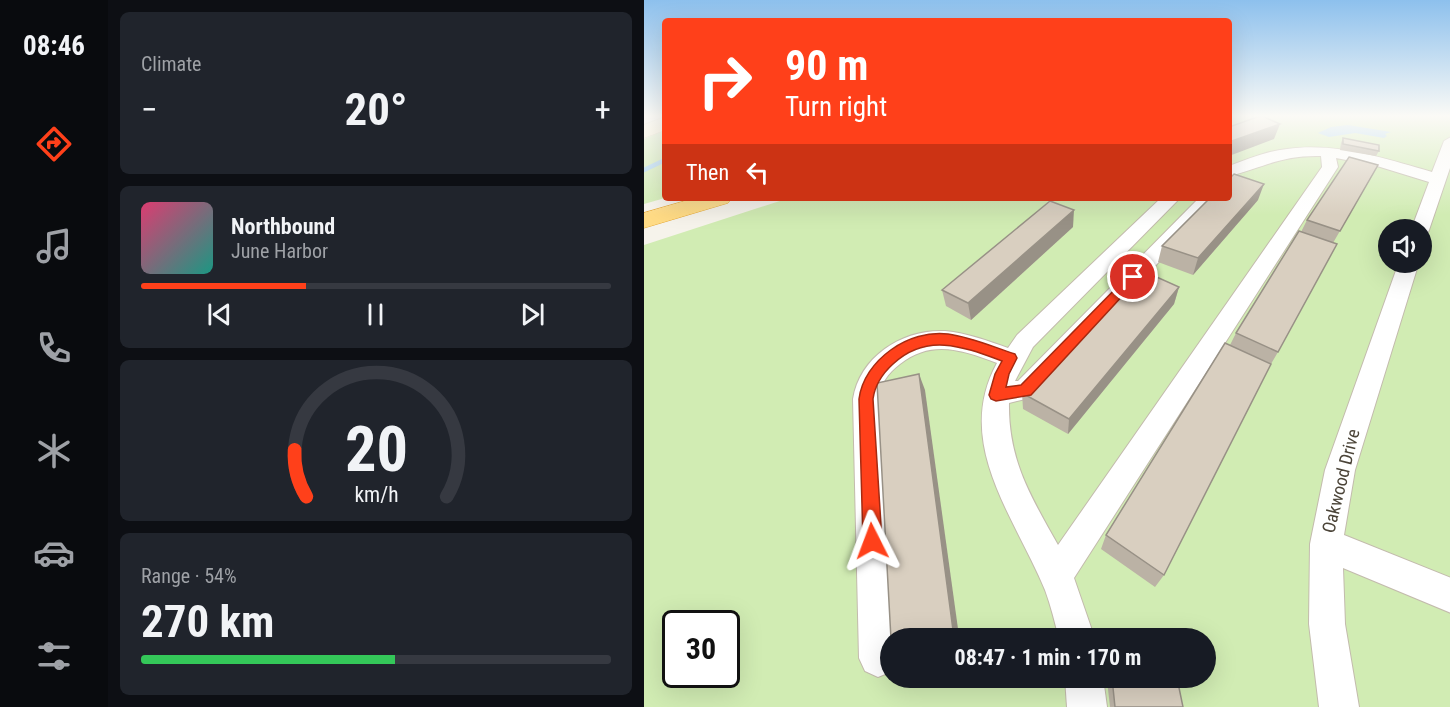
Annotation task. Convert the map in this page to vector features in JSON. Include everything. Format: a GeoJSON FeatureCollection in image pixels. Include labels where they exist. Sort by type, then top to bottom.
{"type":"FeatureCollection","features":[{"type":"Feature","properties":{"kind":"highway"},"geometry":{"type":"LineString","coordinates":[[644,221],[710,201]]}},
{"type":"Feature","properties":{"kind":"street"},"geometry":{"type":"LineString","coordinates":[[1424,219],[1448,149]]}},
{"type":"Feature","properties":{"kind":"street"},"geometry":{"type":"LineString","coordinates":[[1232,170],[1284,153],[1306,151],[1364,159],[1438,179]]}},
{"type":"Feature","properties":{"kind":"street"},"geometry":{"type":"LineString","coordinates":[[1056,576],[1330,167],[1328,153]]}},
{"type":"Feature","properties":{"kind":"street"},"geometry":{"type":"LineString","coordinates":[[1074,628],[1056,576],[1010,490],[999,459],[993,425],[996,395],[1002,374],[1010,358],[1025,341],[1168,201]]}},
{"type":"Feature","properties":{"kind":"street"},"geometry":{"type":"LineString","coordinates":[[996,395],[1025,390],[1206,201]]}},
{"type":"Feature","properties":{"kind":"street","name":"Oakwood Drive"},"geometry":{"type":"LineString","coordinates":[[1339,707],[1327,624],[1326,544],[1340,470],[1405,273]]}},
{"type":"Feature","properties":{"kind":"street"},"geometry":{"type":"LineString","coordinates":[[878,658],[866,399],[868,384],[873,375],[895,353],[928,339],[945,338],[965,342],[1010,358]]}},
{"type":"Feature","properties":{"kind":"street"},"geometry":{"type":"LineString","coordinates":[[1326,544],[1451,596]]}},
{"type":"Feature","properties":{"kind":"street"},"geometry":{"type":"LineString","coordinates":[[1085,688],[1087,707]]}},
{"type":"Feature","properties":{"kind":"green space"},"geometry":{"type":"Polygon","coordinates":[[[644,149],[662,149],[662,199],[644,204],[644,149]]]}},
{"type":"Feature","properties":{"kind":"green space"},"geometry":{"type":"Polygon","coordinates":[[[1232,149],[1450,149],[1450,707],[644,707],[644,245],[780,201],[1232,201],[1232,149]]]}},
{"type":"Feature","properties":{"kind":"building"},"geometry":{"type":"Polygon","coordinates":[[[1349,157],[1378,165],[1340,231],[1307,220],[1349,157]]]}},
{"type":"Feature","properties":{"kind":"building"},"geometry":{"type":"Polygon","coordinates":[[[1234,174],[1264,184],[1198,258],[1162,246],[1207,201],[1232,201],[1232,176],[1234,174]]]}},
{"type":"Feature","properties":{"kind":"building"},"geometry":{"type":"Polygon","coordinates":[[[1050,201],[1074,210],[968,303],[942,290],[1050,201]]]}},
{"type":"Feature","properties":{"kind":"building"},"geometry":{"type":"Polygon","coordinates":[[[1299,231],[1337,244],[1278,352],[1236,333],[1299,231]]]}},
{"type":"Feature","properties":{"kind":"building"},"geometry":{"type":"Polygon","coordinates":[[[1141,270],[1179,287],[1069,419],[1022,393],[1141,270]]]}},
{"type":"Feature","properties":{"kind":"building"},"geometry":{"type":"Polygon","coordinates":[[[1225,343],[1271,364],[1164,575],[1106,535],[1225,343]]]}},
{"type":"Feature","properties":{"kind":"building"},"geometry":{"type":"Polygon","coordinates":[[[919,374],[953,628],[890,628],[877,383],[919,374]]]}},
{"type":"Feature","properties":{"kind":"building"},"geometry":{"type":"Polygon","coordinates":[[[1113,688],[1179,688],[1183,707],[1115,707],[1113,688]]]}},
{"type":"Feature","properties":{"kind":"waterway"},"geometry":{"type":"LineString","coordinates":[[644,170],[662,161]]}},
{"type":"Feature","properties":{"kind":"route"},"geometry":{"type":"LineString","coordinates":[[872,541],[866,399],[868,384],[873,375],[895,353],[928,339],[945,338],[965,342],[1010,358],[1002,374],[996,395],[1025,390],[1133,277]]}}]}
